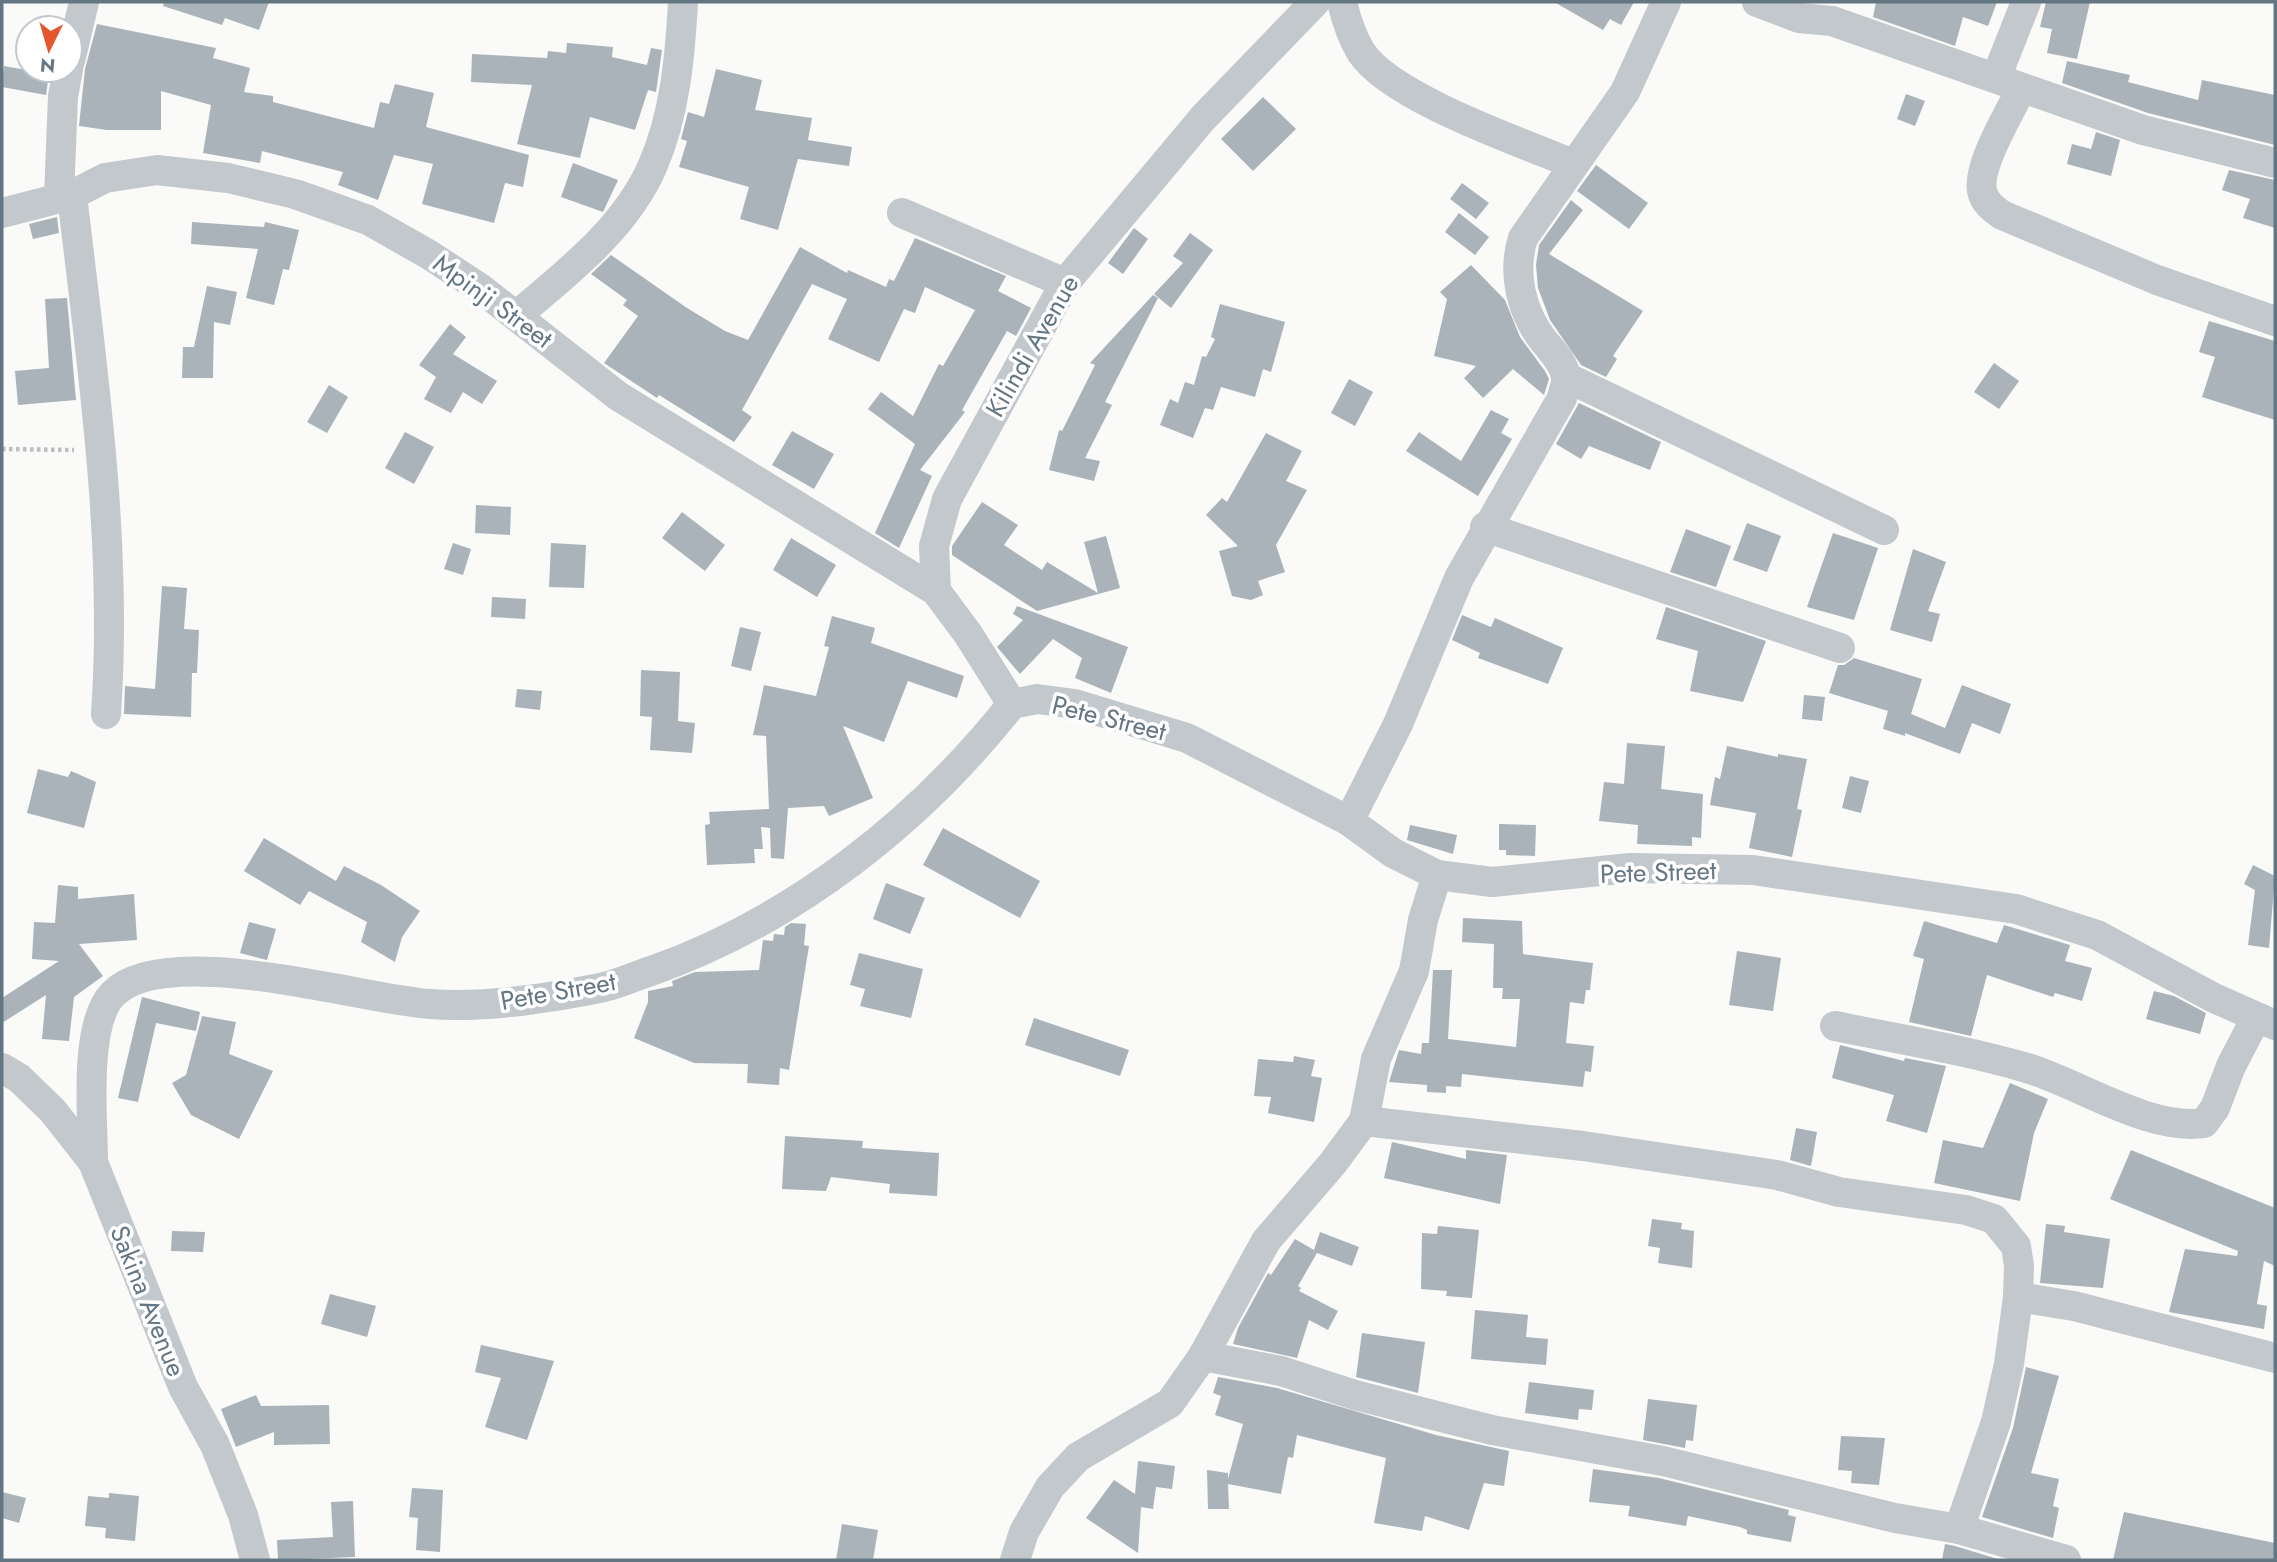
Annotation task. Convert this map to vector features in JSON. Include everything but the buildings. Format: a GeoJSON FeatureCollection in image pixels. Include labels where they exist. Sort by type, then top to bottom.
{"type":"FeatureCollection","features":[{"type":"Feature","properties":{"kind":"street"},"geometry":{"type":"LineString","coordinates":[[516,316],[593,250],[625,211],[653,166],[678,79],[683,2]]}},
{"type":"Feature","properties":{"kind":"street","name":"Kilindi Avenue"},"geometry":{"type":"LineString","coordinates":[[936,591],[934,546],[947,499],[1065,282],[1203,118],[1315,2]]}},
{"type":"Feature","properties":{"kind":"street"},"geometry":{"type":"LineString","coordinates":[[1342,2],[1362,52],[1380,72],[1411,92],[1466,119],[1573,164]]}},
{"type":"Feature","properties":{"kind":"street"},"geometry":{"type":"LineString","coordinates":[[1349,821],[1398,724],[1459,578],[1485,527],[1549,424],[1562,398],[1566,377],[1558,359],[1531,324],[1523,303],[1518,255],[1523,238],[1625,92],[1666,2]]}},
{"type":"Feature","properties":{"kind":"street"},"geometry":{"type":"LineString","coordinates":[[1757,2],[1798,18],[1832,21],[1853,15],[2008,83],[2143,130],[2275,163]]}},
{"type":"Feature","properties":{"kind":"street"},"geometry":{"type":"LineString","coordinates":[[2026,2],[2008,83],[1985,166],[1982,191],[1989,205],[2002,215],[2157,280],[2275,321]]}},
{"type":"Feature","properties":{"kind":"street"},"geometry":{"type":"LineString","coordinates":[[65,84],[63,96],[65,196],[102,450],[109,562],[106,714]]}},
{"type":"Feature","properties":{"kind":"street","name":"Mpinji Street"},"geometry":{"type":"LineString","coordinates":[[2,213],[65,196],[105,178],[157,170],[228,178],[295,194],[380,227],[428,254],[516,316],[618,396],[936,591]]}},
{"type":"Feature","properties":{"kind":"street"},"geometry":{"type":"LineString","coordinates":[[902,213],[1065,282]]}},
{"type":"Feature","properties":{"kind":"street"},"geometry":{"type":"LineString","coordinates":[[1566,377],[1884,530]]}},
{"type":"Feature","properties":{"kind":"street"},"geometry":{"type":"LineString","coordinates":[[1485,527],[1840,648]]}},
{"type":"Feature","properties":{"kind":"street"},"geometry":{"type":"LineString","coordinates":[[936,591],[968,634],[1012,704]]}},
{"type":"Feature","properties":{"kind":"street","name":"Pete Street"},"geometry":{"type":"LineString","coordinates":[[93,1162],[94,1047],[100,1018],[112,994],[138,979],[168,972],[216,973],[337,987],[430,1004],[497,1003],[598,989],[701,953],[784,908],[919,808],[975,751],[1012,704],[1037,699],[1075,704],[1187,738],[1349,821],[1393,853],[1437,875],[1492,882],[1630,868],[1754,870],[2016,909],[2097,935],[2266,1021]]}},
{"type":"Feature","properties":{"kind":"street"},"geometry":{"type":"LineString","coordinates":[[1015,1560],[1024,1532],[1050,1487],[1078,1457],[1170,1403],[1203,1356],[1266,1241],[1333,1163],[1364,1122],[1376,1059],[1414,971],[1423,920],[1437,875]]}},
{"type":"Feature","properties":{"kind":"street"},"geometry":{"type":"LineString","coordinates":[[1835,1026],[2028,1069],[2149,1115],[2187,1125],[2204,1123],[2215,1108],[2231,1066],[2266,1021]]}},
{"type":"Feature","properties":{"kind":"street","name":"Sakina Avenue"},"geometry":{"type":"LineString","coordinates":[[2,1068],[19,1078],[53,1111],[93,1162],[183,1387],[215,1445],[243,1515],[255,1560]]}},
{"type":"Feature","properties":{"kind":"street"},"geometry":{"type":"LineString","coordinates":[[1364,1122],[1583,1146],[1777,1175],[1839,1192],[1966,1210],[1994,1219],[2008,1232],[2016,1246],[2019,1266],[2018,1297],[2009,1364],[1996,1422],[1959,1530]]}},
{"type":"Feature","properties":{"kind":"street"},"geometry":{"type":"LineString","coordinates":[[2018,1297],[2123,1318],[2275,1359]]}},
{"type":"Feature","properties":{"kind":"street"},"geometry":{"type":"LineString","coordinates":[[1203,1356],[1281,1371],[1354,1395],[1492,1430],[1663,1461],[1895,1518],[1959,1530],[2066,1560]]}},
{"type":"Feature","properties":{"kind":"path"},"geometry":{"type":"LineString","coordinates":[[2,449],[102,450]]}}]}
